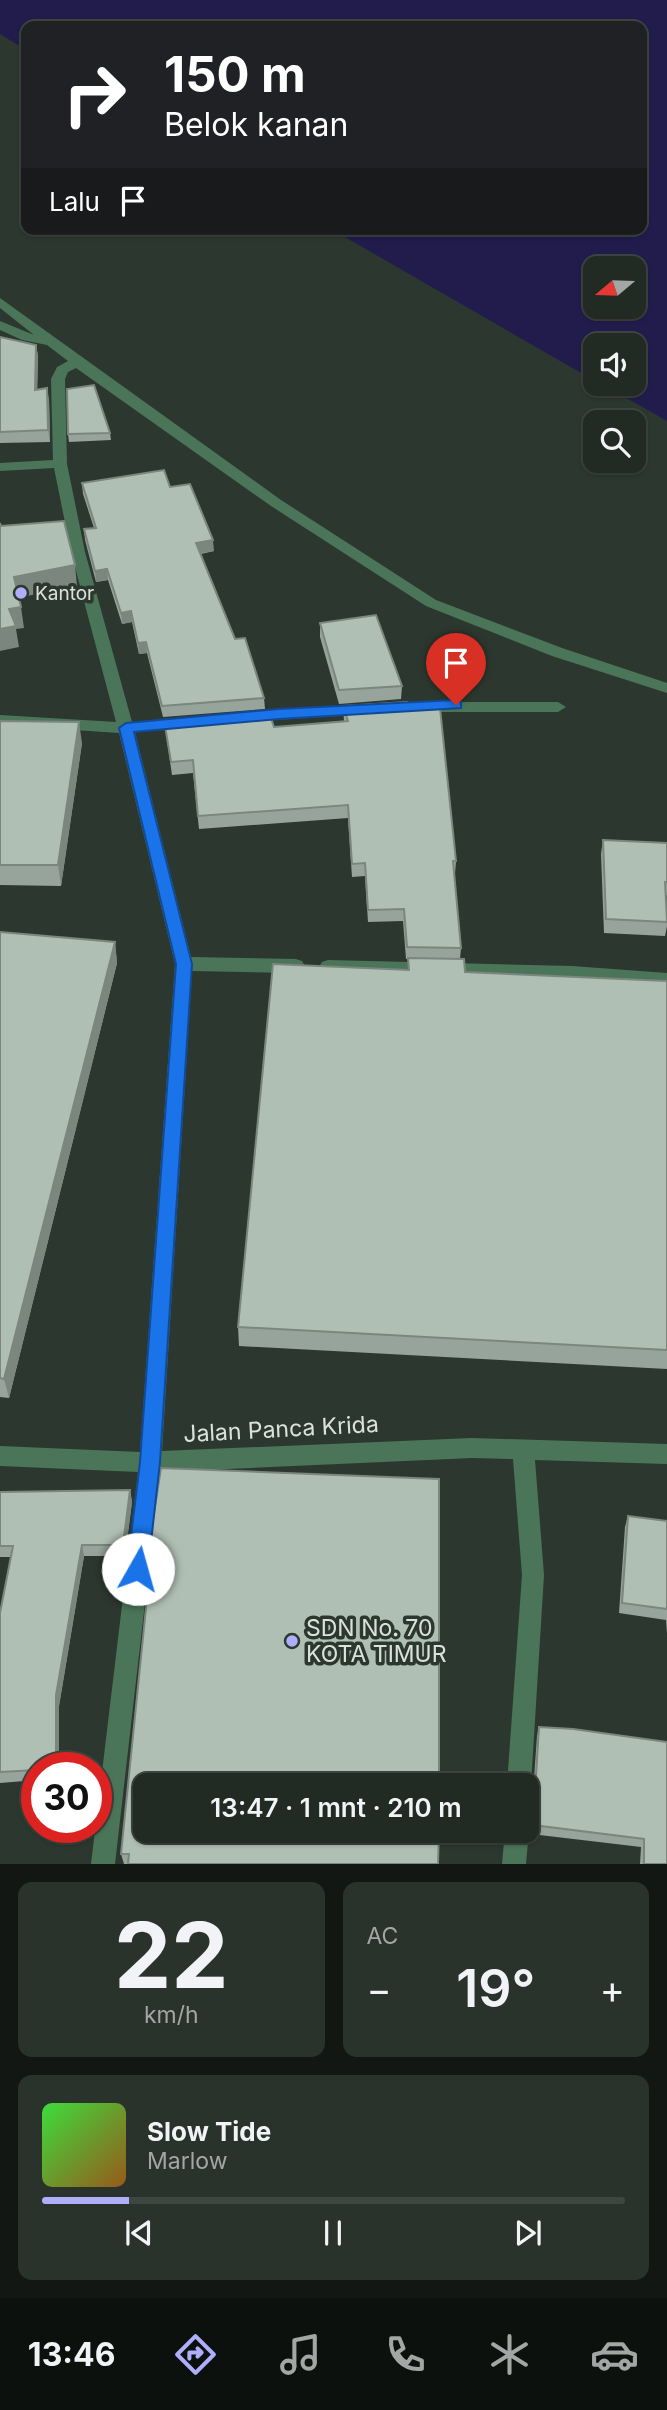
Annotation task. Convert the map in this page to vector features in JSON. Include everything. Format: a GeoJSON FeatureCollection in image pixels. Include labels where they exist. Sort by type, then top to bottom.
{"type":"FeatureCollection","features":[{"type":"Feature","properties":{"kind":"street"},"geometry":{"type":"LineString","coordinates":[[0,302],[77,362],[276,503],[431,603],[557,652],[667,688]]}},
{"type":"Feature","properties":{"kind":"street"},"geometry":{"type":"LineString","coordinates":[[0,325],[27,337],[54,342]]}},
{"type":"Feature","properties":{"kind":"street"},"geometry":{"type":"LineString","coordinates":[[77,362],[62,370],[58,379],[60,464],[78,552],[126,728],[184,964],[150,1462],[103,1864]]}},
{"type":"Feature","properties":{"kind":"street"},"geometry":{"type":"LineString","coordinates":[[0,467],[60,464]]}},
{"type":"Feature","properties":{"kind":"street"},"geometry":{"type":"LineString","coordinates":[[237,718],[419,706],[558,707]]}},
{"type":"Feature","properties":{"kind":"street"},"geometry":{"type":"LineString","coordinates":[[0,720],[126,728],[209,720]]}},
{"type":"Feature","properties":{"kind":"street"},"geometry":{"type":"LineString","coordinates":[[184,964],[517,971],[667,980]]}},
{"type":"Feature","properties":{"kind":"street","name":"Jalan Panca Krida"},"geometry":{"type":"LineString","coordinates":[[0,1455],[150,1462],[449,1448],[667,1454]]}},
{"type":"Feature","properties":{"kind":"street"},"geometry":{"type":"LineString","coordinates":[[520,1773],[533,1574],[523,1449]]}},
{"type":"Feature","properties":{"kind":"street"},"geometry":{"type":"LineString","coordinates":[[514,1864],[516,1843]]}},
{"type":"Feature","properties":{"kind":"shaded area"},"geometry":{"type":"Polygon","coordinates":[[[0,0],[667,0],[667,421],[623,396],[646,396],[646,333],[583,333],[583,374],[341,235],[647,235],[647,21],[21,21],[21,47],[0,34],[0,0]]]}},
{"type":"Feature","properties":{"kind":"building"},"geometry":{"type":"Polygon","coordinates":[[[0,337],[36,345],[35,390],[47,388],[48,430],[0,432],[0,337]]]}},
{"type":"Feature","properties":{"kind":"building"},"geometry":{"type":"Polygon","coordinates":[[[94,385],[110,433],[68,434],[67,389],[94,385]]]}},
{"type":"Feature","properties":{"kind":"building"},"geometry":{"type":"Polygon","coordinates":[[[164,470],[170,487],[190,484],[213,540],[196,543],[235,639],[245,638],[264,698],[162,706],[146,642],[138,643],[131,611],[121,613],[107,569],[95,571],[84,529],[96,528],[82,483],[164,470]]]}},
{"type":"Feature","properties":{"kind":"building"},"geometry":{"type":"Polygon","coordinates":[[[64,521],[75,565],[14,577],[21,607],[9,609],[16,626],[0,629],[0,523],[1,526],[64,521]]]}},
{"type":"Feature","properties":{"kind":"building"},"geometry":{"type":"Polygon","coordinates":[[[376,615],[402,686],[339,690],[320,623],[376,615]]]}},
{"type":"Feature","properties":{"kind":"building"},"geometry":{"type":"Polygon","coordinates":[[[407,702],[410,709],[440,708],[456,861],[453,861],[461,948],[407,947],[404,909],[368,910],[365,863],[352,864],[348,805],[198,816],[193,760],[171,762],[164,720],[269,712],[274,727],[348,721],[343,706],[407,702]]]}},
{"type":"Feature","properties":{"kind":"building"},"geometry":{"type":"Polygon","coordinates":[[[0,721],[79,722],[58,865],[0,865],[0,721]]]}},
{"type":"Feature","properties":{"kind":"building"},"geometry":{"type":"Polygon","coordinates":[[[603,840],[667,843],[667,922],[606,919],[603,840]]]}},
{"type":"Feature","properties":{"kind":"building"},"geometry":{"type":"Polygon","coordinates":[[[0,932],[115,942],[4,1379],[0,1378],[0,932]]]}},
{"type":"Feature","properties":{"kind":"building"},"geometry":{"type":"Polygon","coordinates":[[[408,958],[464,959],[465,972],[667,981],[667,1350],[238,1327],[273,964],[409,970],[408,958]]]}},
{"type":"Feature","properties":{"kind":"building","name":"SDN No. 70 KOTA TIMUR"},"geometry":{"type":"Polygon","coordinates":[[[161,1468],[439,1479],[439,1773],[133,1773],[133,1843],[439,1843],[438,1864],[128,1864],[129,1854],[121,1854],[153,1539],[150,1539],[161,1468]]]}},
{"type":"Feature","properties":{"kind":"building"},"geometry":{"type":"Polygon","coordinates":[[[130,1490],[123,1545],[82,1545],[56,1695],[56,1752],[21,1752],[21,1771],[0,1772],[0,1613],[13,1546],[0,1546],[0,1492],[130,1490]]]}},
{"type":"Feature","properties":{"kind":"building"},"geometry":{"type":"Polygon","coordinates":[[[628,1516],[667,1521],[667,1609],[622,1603],[628,1516]]]}},
{"type":"Feature","properties":{"kind":"building"},"geometry":{"type":"Polygon","coordinates":[[[539,1727],[667,1742],[667,1864],[644,1864],[644,1839],[539,1826],[539,1773],[536,1773],[539,1727]]]}},
{"type":"Feature","properties":{"kind":"place","name":"Kantor"},"geometry":{"type":"Point","coordinates":[21,593]}},
{"type":"Feature","properties":{"kind":"place","name":"SDN No. 70 KOTA TIMUR"},"geometry":{"type":"Point","coordinates":[292,1641]}},
{"type":"Feature","properties":{"kind":"route"},"geometry":{"type":"LineString","coordinates":[[138,1569],[150,1462],[184,964],[126,728],[279,714],[456,705]]}}]}
